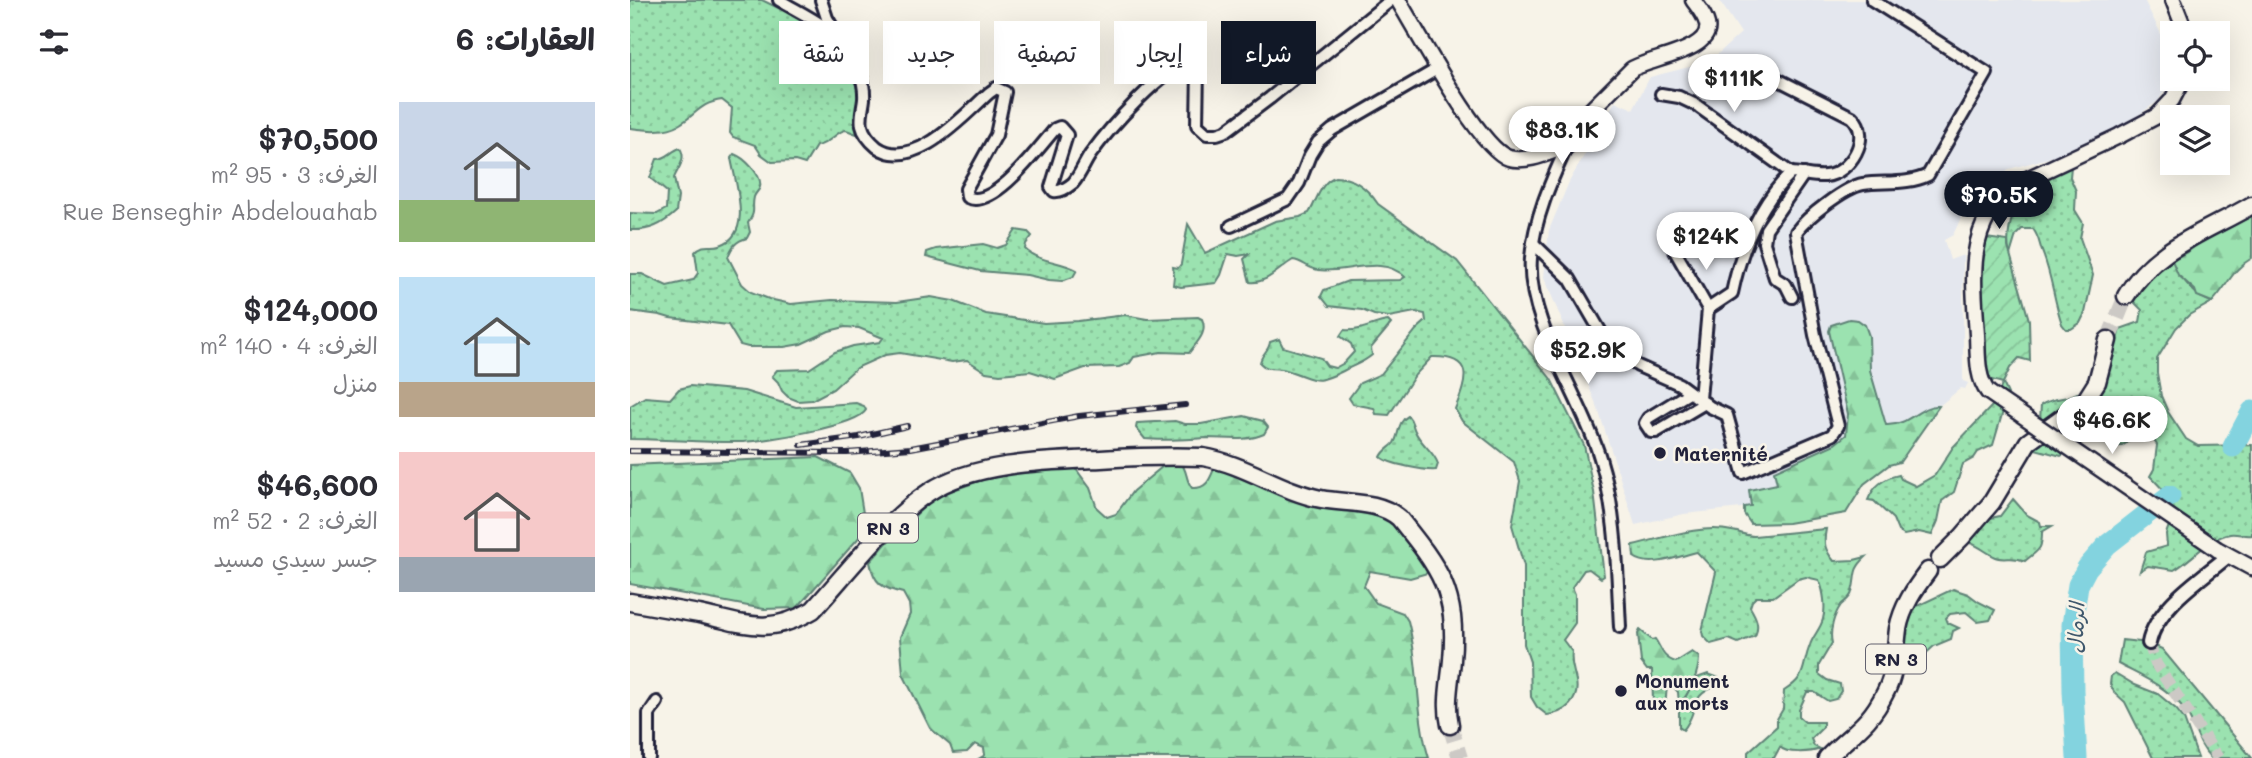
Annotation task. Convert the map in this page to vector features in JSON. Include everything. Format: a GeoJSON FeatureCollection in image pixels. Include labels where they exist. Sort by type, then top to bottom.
{"type":"FeatureCollection","features":[{"type":"Feature","properties":{"kind":"main road"},"geometry":{"type":"LineString","coordinates":[[1398,0],[1476,127],[1492,147],[1502,155],[1526,159],[1567,146],[1584,117],[1632,69],[1650,60],[1691,48],[1704,39],[1707,26],[1693,0]]}},
{"type":"Feature","properties":{"kind":"main road"},"geometry":{"type":"LineString","coordinates":[[2173,0],[2181,21]]}},
{"type":"Feature","properties":{"kind":"main road"},"geometry":{"type":"LineString","coordinates":[[2177,91],[2172,100],[2148,121],[2012,187],[1994,206],[1986,218],[1977,244],[1973,271],[1980,375],[1988,393],[2222,552],[2252,568]]}},
{"type":"Feature","properties":{"kind":"main road"},"geometry":{"type":"LineString","coordinates":[[2126,296],[2139,277],[2163,254],[2252,205]]}},
{"type":"Feature","properties":{"kind":"main road","name":"RN 3"},"geometry":{"type":"LineString","coordinates":[[1830,755],[1866,724],[1886,692],[1895,663],[1902,617],[1911,597],[1934,565],[1987,509],[2033,437],[2085,401],[2097,382],[2108,340]]}},
{"type":"Feature","properties":{"kind":"main road","name":"RN 3"},"geometry":{"type":"LineString","coordinates":[[630,602],[744,625],[764,627],[788,623],[813,610],[893,523],[912,505],[939,486],[980,472],[1035,461],[1203,457],[1227,461],[1309,496],[1372,505],[1399,517],[1444,581],[1450,596],[1454,636],[1446,708],[1450,725]]}},
{"type":"Feature","properties":{"kind":"street"},"geometry":{"type":"LineString","coordinates":[[779,0],[813,21]]}},
{"type":"Feature","properties":{"kind":"street"},"geometry":{"type":"LineString","coordinates":[[821,0],[829,21]]}},
{"type":"Feature","properties":{"kind":"street"},"geometry":{"type":"LineString","coordinates":[[863,84],[864,98],[860,113],[865,135],[882,150],[904,152],[929,143],[953,128],[996,88],[1005,92],[996,135],[966,189],[967,197],[976,200],[992,193],[1017,173],[1036,154],[1055,128],[1060,127],[1067,135],[1051,187],[1058,192],[1072,183],[1089,156],[1115,124],[1151,88],[1176,68],[1194,60],[1198,68],[1197,125],[1207,134],[1217,134],[1226,131],[1270,98],[1391,0]]}},
{"type":"Feature","properties":{"kind":"street"},"geometry":{"type":"LineString","coordinates":[[1533,243],[1570,279],[1609,346],[1639,366],[1679,384],[1689,393],[1727,415],[1743,473],[1832,435],[1838,426],[1815,335],[1796,232],[1802,223],[1850,188],[1860,184],[1918,180],[1928,175],[1987,73],[1872,0]]}},
{"type":"Feature","properties":{"kind":"street"},"geometry":{"type":"LineString","coordinates":[[1231,226],[1288,199],[1299,183],[1318,142],[1332,130],[1439,68]]}},
{"type":"Feature","properties":{"kind":"street"},"geometry":{"type":"LineString","coordinates":[[1661,94],[1679,97],[1696,105],[1791,173],[1826,176],[1839,171],[1852,159],[1859,146],[1859,123],[1775,78]]}},
{"type":"Feature","properties":{"kind":"street"},"geometry":{"type":"LineString","coordinates":[[1567,146],[1546,198],[1533,243],[1531,272],[1533,290],[1545,327],[1597,446],[1604,470],[1616,544],[1620,627]]}},
{"type":"Feature","properties":{"kind":"street"},"geometry":{"type":"LineString","coordinates":[[1708,309],[1732,293],[1738,264],[1764,208],[1791,173]]}},
{"type":"Feature","properties":{"kind":"street"},"geometry":{"type":"LineString","coordinates":[[1792,297],[1786,285],[1775,278],[1764,243],[1766,229],[1804,174]]}},
{"type":"Feature","properties":{"kind":"street"},"geometry":{"type":"LineString","coordinates":[[1675,251],[1708,309],[1702,401]]}},
{"type":"Feature","properties":{"kind":"street"},"geometry":{"type":"LineString","coordinates":[[1689,393],[1648,418],[1645,423],[1651,432],[1656,432],[1702,401]]}},
{"type":"Feature","properties":{"kind":"street"},"geometry":{"type":"LineString","coordinates":[[2149,643],[2152,630],[2164,612],[2222,552]]}},
{"type":"Feature","properties":{"kind":"street"},"geometry":{"type":"LineString","coordinates":[[649,758],[649,714],[657,702]]}},
{"type":"Feature","properties":{"kind":"shaded area"},"geometry":{"type":"Polygon","coordinates":[[[1719,0],[2144,0],[2160,32],[2160,91],[2164,91],[2158,101],[2129,122],[2055,156],[2009,169],[1983,201],[1966,207],[1953,235],[1944,240],[1950,260],[1963,255],[1963,381],[1968,383],[1965,389],[1961,388],[1939,406],[1900,462],[1875,471],[1777,484],[1751,507],[1684,514],[1635,525],[1598,409],[1544,277],[1549,230],[1569,182],[1615,101],[1633,109],[1650,77],[1709,62],[1741,33],[1719,0]]]}},
{"type":"Feature","properties":{"kind":"green space"},"geometry":{"type":"Polygon","coordinates":[[[630,0],[762,0],[804,21],[779,21],[779,84],[855,84],[859,94],[855,120],[857,134],[846,130],[840,132],[826,143],[816,146],[805,164],[795,161],[772,162],[761,154],[755,145],[733,137],[730,133],[732,108],[722,100],[704,106],[680,124],[668,129],[630,128],[630,0]]]}},
{"type":"Feature","properties":{"kind":"green space"},"geometry":{"type":"Polygon","coordinates":[[[680,148],[682,160],[674,178],[678,197],[676,212],[655,226],[630,230],[630,213],[657,214],[666,209],[667,192],[650,178],[657,159],[664,158],[680,148]]]}},
{"type":"Feature","properties":{"kind":"green space"},"geometry":{"type":"Polygon","coordinates":[[[734,154],[755,172],[760,187],[754,197],[753,212],[748,223],[750,232],[747,238],[735,244],[728,257],[742,284],[751,292],[769,299],[791,304],[832,300],[897,302],[931,297],[953,301],[986,314],[1044,323],[1125,315],[1147,319],[1198,317],[1202,319],[1203,333],[1189,353],[1161,352],[1134,357],[1130,363],[1119,367],[1085,368],[1055,379],[1030,371],[1000,374],[986,372],[967,360],[952,362],[900,353],[885,355],[856,368],[833,389],[812,400],[798,401],[782,391],[772,376],[777,370],[809,369],[835,352],[880,342],[883,338],[859,328],[845,327],[801,344],[748,347],[740,345],[728,325],[630,311],[630,274],[642,274],[667,286],[693,280],[698,273],[695,252],[704,246],[720,245],[737,231],[740,207],[731,158],[734,154]]]}},
{"type":"Feature","properties":{"kind":"green space"},"geometry":{"type":"Polygon","coordinates":[[[2071,167],[2070,177],[2076,191],[2075,210],[2083,223],[2080,238],[2093,275],[2085,313],[2080,323],[2066,329],[2062,324],[2049,271],[2035,232],[2033,229],[2022,229],[2016,235],[2010,255],[2009,237],[2016,206],[2027,189],[2043,178],[2071,167]]]}},
{"type":"Feature","properties":{"kind":"green space"},"geometry":{"type":"Polygon","coordinates":[[[1335,177],[1349,179],[1360,185],[1378,204],[1457,261],[1551,379],[1584,445],[1594,492],[1604,576],[1601,578],[1589,569],[1584,570],[1572,587],[1575,594],[1575,623],[1563,640],[1572,652],[1577,688],[1570,705],[1560,712],[1547,715],[1537,707],[1531,697],[1530,662],[1524,644],[1524,566],[1512,525],[1520,481],[1514,462],[1462,421],[1455,409],[1463,389],[1464,372],[1461,365],[1446,358],[1432,357],[1415,375],[1389,415],[1376,414],[1374,408],[1353,404],[1349,398],[1360,383],[1381,374],[1426,321],[1425,314],[1415,312],[1389,317],[1374,315],[1362,310],[1329,306],[1321,296],[1324,290],[1348,281],[1400,280],[1405,277],[1386,267],[1363,266],[1329,271],[1311,268],[1293,260],[1262,281],[1250,282],[1244,259],[1249,254],[1228,254],[1216,283],[1181,287],[1173,285],[1173,267],[1178,268],[1181,264],[1188,224],[1205,253],[1275,221],[1309,213],[1322,187],[1335,177]]]}},
{"type":"Feature","properties":{"kind":"green space"},"geometry":{"type":"Polygon","coordinates":[[[2252,216],[2252,258],[2234,273],[2212,302],[2197,296],[2195,290],[2178,275],[2172,260],[2207,237],[2252,216]]]}},
{"type":"Feature","properties":{"kind":"green space"},"geometry":{"type":"Polygon","coordinates":[[[1016,230],[1028,232],[1032,236],[1025,249],[1036,256],[1077,270],[1073,277],[1062,281],[980,271],[926,257],[927,252],[936,249],[983,244],[997,248],[1006,245],[1016,230]]]}},
{"type":"Feature","properties":{"kind":"green space"},"geometry":{"type":"Polygon","coordinates":[[[1986,238],[2008,241],[2029,320],[2030,361],[2019,358],[2010,368],[2003,383],[1992,380],[1992,387],[1987,370],[1978,272],[1986,238]]]}},
{"type":"Feature","properties":{"kind":"green space"},"geometry":{"type":"Polygon","coordinates":[[[2172,260],[2194,291],[2212,302],[2189,315],[2176,328],[2157,359],[2161,396],[2186,439],[2198,446],[2252,445],[2252,535],[2222,536],[2174,570],[2148,566],[2140,571],[2146,552],[2167,546],[2166,534],[2173,514],[2169,507],[2169,496],[2150,476],[2154,469],[2157,445],[2139,398],[2134,399],[2138,430],[2122,446],[2116,446],[2109,436],[2095,427],[2083,435],[2084,441],[2061,456],[2035,449],[2032,444],[2040,420],[2041,405],[2077,393],[2089,405],[2106,380],[2120,329],[2140,322],[2142,310],[2132,300],[2134,294],[2162,264],[2172,260]]]}},
{"type":"Feature","properties":{"kind":"green space"},"geometry":{"type":"Polygon","coordinates":[[[1849,319],[1858,320],[1865,325],[1869,336],[1870,370],[1886,425],[1901,422],[1926,408],[1939,406],[1900,462],[1889,465],[1864,484],[1846,513],[1788,523],[1751,524],[1744,514],[1744,507],[1751,506],[1749,490],[1777,484],[1774,471],[1835,444],[1846,435],[1848,414],[1829,331],[1831,325],[1849,319]]]}},
{"type":"Feature","properties":{"kind":"green space"},"geometry":{"type":"Polygon","coordinates":[[[1388,321],[1391,324],[1371,348],[1372,355],[1333,376],[1314,380],[1260,363],[1270,342],[1279,339],[1283,347],[1321,358],[1327,366],[1335,368],[1354,352],[1351,344],[1340,336],[1344,330],[1356,330],[1388,321]]]}},
{"type":"Feature","properties":{"kind":"green space"},"geometry":{"type":"Polygon","coordinates":[[[2003,383],[2008,394],[1993,445],[1978,452],[1974,458],[1963,464],[1954,492],[1942,501],[1932,535],[1919,532],[1904,535],[1898,531],[1893,519],[1874,501],[1868,500],[1873,490],[1884,480],[1894,476],[1899,475],[1901,479],[1916,486],[1935,475],[1953,447],[1992,406],[2003,383]]]}},
{"type":"Feature","properties":{"kind":"green space"},"geometry":{"type":"Polygon","coordinates":[[[690,386],[744,391],[796,407],[856,403],[864,406],[866,410],[846,422],[829,427],[754,441],[630,439],[630,406],[645,397],[670,399],[679,389],[690,386]]]}},
{"type":"Feature","properties":{"kind":"green space"},"geometry":{"type":"Polygon","coordinates":[[[1244,416],[1263,421],[1268,427],[1264,434],[1243,439],[1153,440],[1145,439],[1136,428],[1137,423],[1175,421],[1201,424],[1244,416]]]}},
{"type":"Feature","properties":{"kind":"green space"},"geometry":{"type":"Polygon","coordinates":[[[1408,416],[1418,436],[1434,455],[1438,464],[1436,470],[1407,467],[1381,457],[1394,443],[1400,425],[1408,416]]]}},
{"type":"Feature","properties":{"kind":"green space"},"geometry":{"type":"Polygon","coordinates":[[[818,457],[850,473],[859,488],[863,513],[862,534],[797,608],[764,609],[630,584],[630,465],[818,457]]]}},
{"type":"Feature","properties":{"kind":"green space"},"geometry":{"type":"Polygon","coordinates":[[[1168,462],[1180,462],[1192,488],[1205,485],[1216,464],[1377,513],[1397,527],[1431,572],[1410,578],[1370,571],[1364,586],[1376,603],[1403,613],[1408,621],[1421,724],[1429,758],[980,758],[985,755],[984,748],[975,744],[967,752],[953,753],[950,745],[930,728],[903,674],[900,637],[910,614],[909,604],[903,593],[880,584],[870,562],[892,537],[936,496],[1002,473],[1073,465],[1090,488],[1097,508],[1107,517],[1116,514],[1133,491],[1168,462]]]}},
{"type":"Feature","properties":{"kind":"green space"},"geometry":{"type":"Polygon","coordinates":[[[2013,499],[2027,515],[2040,522],[2041,526],[2052,526],[2042,532],[2039,549],[2025,561],[1996,557],[1970,543],[1969,536],[1986,519],[2000,516],[2013,499]]]}},
{"type":"Feature","properties":{"kind":"green space"},"geometry":{"type":"Polygon","coordinates":[[[1707,529],[1754,536],[1826,529],[1826,546],[1834,561],[1866,557],[1856,570],[1850,596],[1836,613],[1832,643],[1819,665],[1819,674],[1840,684],[1841,691],[1836,699],[1828,701],[1814,692],[1807,692],[1799,710],[1799,717],[1805,722],[1823,722],[1823,727],[1811,739],[1814,746],[1820,749],[1798,752],[1780,747],[1774,758],[1748,758],[1748,752],[1777,726],[1777,719],[1783,709],[1784,691],[1797,681],[1803,671],[1810,645],[1821,626],[1824,600],[1819,580],[1806,577],[1798,579],[1773,597],[1756,597],[1750,607],[1757,621],[1755,636],[1738,643],[1729,639],[1711,644],[1702,631],[1716,572],[1697,552],[1648,562],[1634,557],[1633,545],[1707,529]]]}},
{"type":"Feature","properties":{"kind":"green space"},"geometry":{"type":"Polygon","coordinates":[[[1953,589],[1968,594],[1995,610],[1990,620],[1978,622],[1966,612],[1950,614],[1946,618],[1948,623],[1959,628],[1953,631],[1951,639],[1934,646],[1921,658],[1908,647],[1904,636],[1913,608],[1953,589]]]}},
{"type":"Feature","properties":{"kind":"green space"},"geometry":{"type":"Polygon","coordinates":[[[1640,630],[1652,640],[1655,639],[1665,656],[1671,660],[1676,662],[1692,652],[1699,657],[1693,682],[1679,705],[1678,692],[1672,685],[1667,686],[1665,707],[1659,707],[1653,701],[1652,670],[1647,670],[1641,662],[1638,634],[1640,630]]]}},
{"type":"Feature","properties":{"kind":"green space"},"geometry":{"type":"Polygon","coordinates":[[[2122,640],[2149,643],[2162,649],[2252,758],[2211,758],[2182,706],[2157,685],[2118,664],[2122,640]]]}},
{"type":"Feature","properties":{"kind":"green space"},"geometry":{"type":"Polygon","coordinates":[[[2115,673],[2158,694],[2176,709],[2184,719],[2198,758],[2153,758],[2125,702],[2110,684],[2111,676],[2115,673]]]}},
{"type":"Feature","properties":{"kind":"green space"},"geometry":{"type":"Polygon","coordinates":[[[1708,674],[1719,678],[1717,686],[1698,699],[1683,730],[1679,727],[1679,705],[1694,679],[1708,674]]]}},
{"type":"Feature","properties":{"kind":"waterway"},"geometry":{"type":"LineString","coordinates":[[2233,447],[2252,411]]}},
{"type":"Feature","properties":{"kind":"waterway","name":"الرمال"},"geometry":{"type":"LineString","coordinates":[[2077,758],[2072,625],[2078,585],[2087,568],[2107,545],[2170,496]]}},
{"type":"Feature","properties":{"kind":"tunnel"},"geometry":{"type":"LineString","coordinates":[[2108,340],[2126,296]]}},
{"type":"Feature","properties":{"kind":"tunnel"},"geometry":{"type":"LineString","coordinates":[[2149,643],[2156,664],[2218,758]]}},
{"type":"Feature","properties":{"kind":"tunnel"},"geometry":{"type":"LineString","coordinates":[[1450,725],[1460,758]]}},
{"type":"Feature","properties":{"kind":"railway"},"geometry":{"type":"LineString","coordinates":[[630,451],[847,453],[911,448],[1079,416],[1185,405]]}},
{"type":"Feature","properties":{"kind":"railway"},"geometry":{"type":"LineString","coordinates":[[801,445],[859,437],[907,426]]}},
{"type":"Feature","properties":{"kind":"place","name":"Maternité"},"geometry":{"type":"Point","coordinates":[1660,453]}},
{"type":"Feature","properties":{"kind":"place","name":"Monument aux morts"},"geometry":{"type":"Point","coordinates":[1621,691]}}]}
